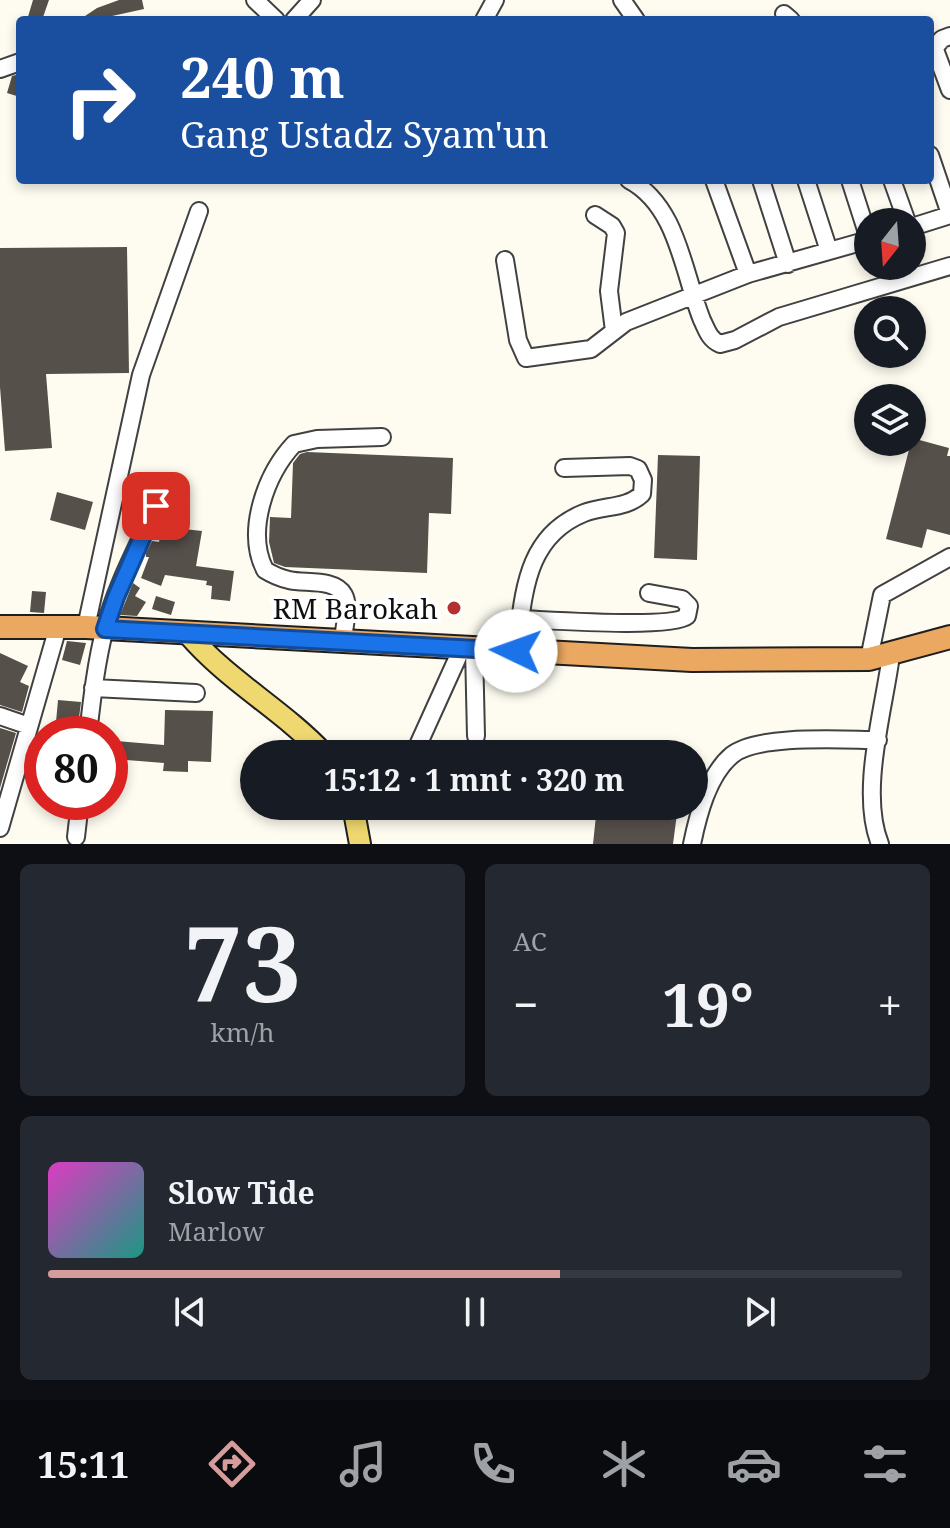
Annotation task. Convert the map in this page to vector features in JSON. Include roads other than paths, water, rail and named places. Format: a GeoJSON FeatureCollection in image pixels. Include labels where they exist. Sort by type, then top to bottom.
{"type":"FeatureCollection","features":[{"type":"Feature","properties":{"kind":"highway"},"geometry":{"type":"LineString","coordinates":[[0,627],[95,628],[692,660],[880,657],[950,637]]}},
{"type":"Feature","properties":{"kind":"main road"},"geometry":{"type":"LineString","coordinates":[[188,634],[214,662],[309,740]]}},
{"type":"Feature","properties":{"kind":"main road"},"geometry":{"type":"LineString","coordinates":[[356,820],[360,844]]}},
{"type":"Feature","properties":{"kind":"street"},"geometry":{"type":"LineString","coordinates":[[255,0],[272,16]]}},
{"type":"Feature","properties":{"kind":"street"},"geometry":{"type":"LineString","coordinates":[[298,16],[312,0]]}},
{"type":"Feature","properties":{"kind":"street"},"geometry":{"type":"LineString","coordinates":[[934,48],[950,36]]}},
{"type":"Feature","properties":{"kind":"street"},"geometry":{"type":"LineString","coordinates":[[934,54],[950,90]]}},
{"type":"Feature","properties":{"kind":"street"},"geometry":{"type":"LineString","coordinates":[[926,222],[950,214],[934,167]]}},
{"type":"Feature","properties":{"kind":"street"},"geometry":{"type":"LineString","coordinates":[[634,184],[657,204],[671,226],[692,296],[710,337],[720,344],[735,340],[779,317],[950,266]]}},
{"type":"Feature","properties":{"kind":"street"},"geometry":{"type":"LineString","coordinates":[[715,184],[748,274]]}},
{"type":"Feature","properties":{"kind":"street"},"geometry":{"type":"LineString","coordinates":[[762,184],[788,264]]}},
{"type":"Feature","properties":{"kind":"street"},"geometry":{"type":"LineString","coordinates":[[807,184],[829,251]]}},
{"type":"Feature","properties":{"kind":"street"},"geometry":{"type":"LineString","coordinates":[[851,184],[859,208]]}},
{"type":"Feature","properties":{"kind":"street"},"geometry":{"type":"LineString","coordinates":[[893,184],[902,208]]}},
{"type":"Feature","properties":{"kind":"street"},"geometry":{"type":"LineString","coordinates":[[90,716],[95,628],[141,375],[199,211]]}},
{"type":"Feature","properties":{"kind":"street"},"geometry":{"type":"LineString","coordinates":[[595,215],[612,226],[616,233],[609,291],[614,331]]}},
{"type":"Feature","properties":{"kind":"street"},"geometry":{"type":"LineString","coordinates":[[505,260],[518,340],[526,358],[591,349],[626,322],[748,274],[854,243]]}},
{"type":"Feature","properties":{"kind":"street"},"geometry":{"type":"LineString","coordinates":[[343,640],[344,595],[338,588],[291,581],[265,570],[259,552],[259,518],[273,472],[294,444],[317,439],[382,437]]}},
{"type":"Feature","properties":{"kind":"street"},"geometry":{"type":"LineString","coordinates":[[516,651],[529,571],[551,535],[584,513],[632,503],[642,494],[643,480],[638,469],[630,466],[564,468]]}},
{"type":"Feature","properties":{"kind":"street"},"geometry":{"type":"LineString","coordinates":[[95,628],[116,597],[156,506]]}},
{"type":"Feature","properties":{"kind":"street"},"geometry":{"type":"LineString","coordinates":[[880,844],[874,830],[871,789],[878,740],[882,595],[950,557]]}},
{"type":"Feature","properties":{"kind":"street"},"geometry":{"type":"LineString","coordinates":[[521,619],[642,622],[678,621],[687,616],[689,606],[682,599],[649,593]]}},
{"type":"Feature","properties":{"kind":"street"},"geometry":{"type":"LineString","coordinates":[[32,716],[58,627]]}},
{"type":"Feature","properties":{"kind":"street"},"geometry":{"type":"LineString","coordinates":[[468,648],[476,736]]}},
{"type":"Feature","properties":{"kind":"street"},"geometry":{"type":"LineString","coordinates":[[421,740],[468,648]]}},
{"type":"Feature","properties":{"kind":"street"},"geometry":{"type":"LineString","coordinates":[[93,688],[196,693]]}},
{"type":"Feature","properties":{"kind":"street"},"geometry":{"type":"LineString","coordinates":[[0,716],[24,724]]}},
{"type":"Feature","properties":{"kind":"street"},"geometry":{"type":"LineString","coordinates":[[692,844],[697,816],[716,776],[733,754],[761,743],[878,740]]}},
{"type":"Feature","properties":{"kind":"street"},"geometry":{"type":"LineString","coordinates":[[0,828],[24,744]]}},
{"type":"Feature","properties":{"kind":"street"},"geometry":{"type":"LineString","coordinates":[[76,837],[78,820]]}},
{"type":"Feature","properties":{"kind":"place","name":"RM Barokah"},"geometry":{"type":"Point","coordinates":[454,608]}}]}
